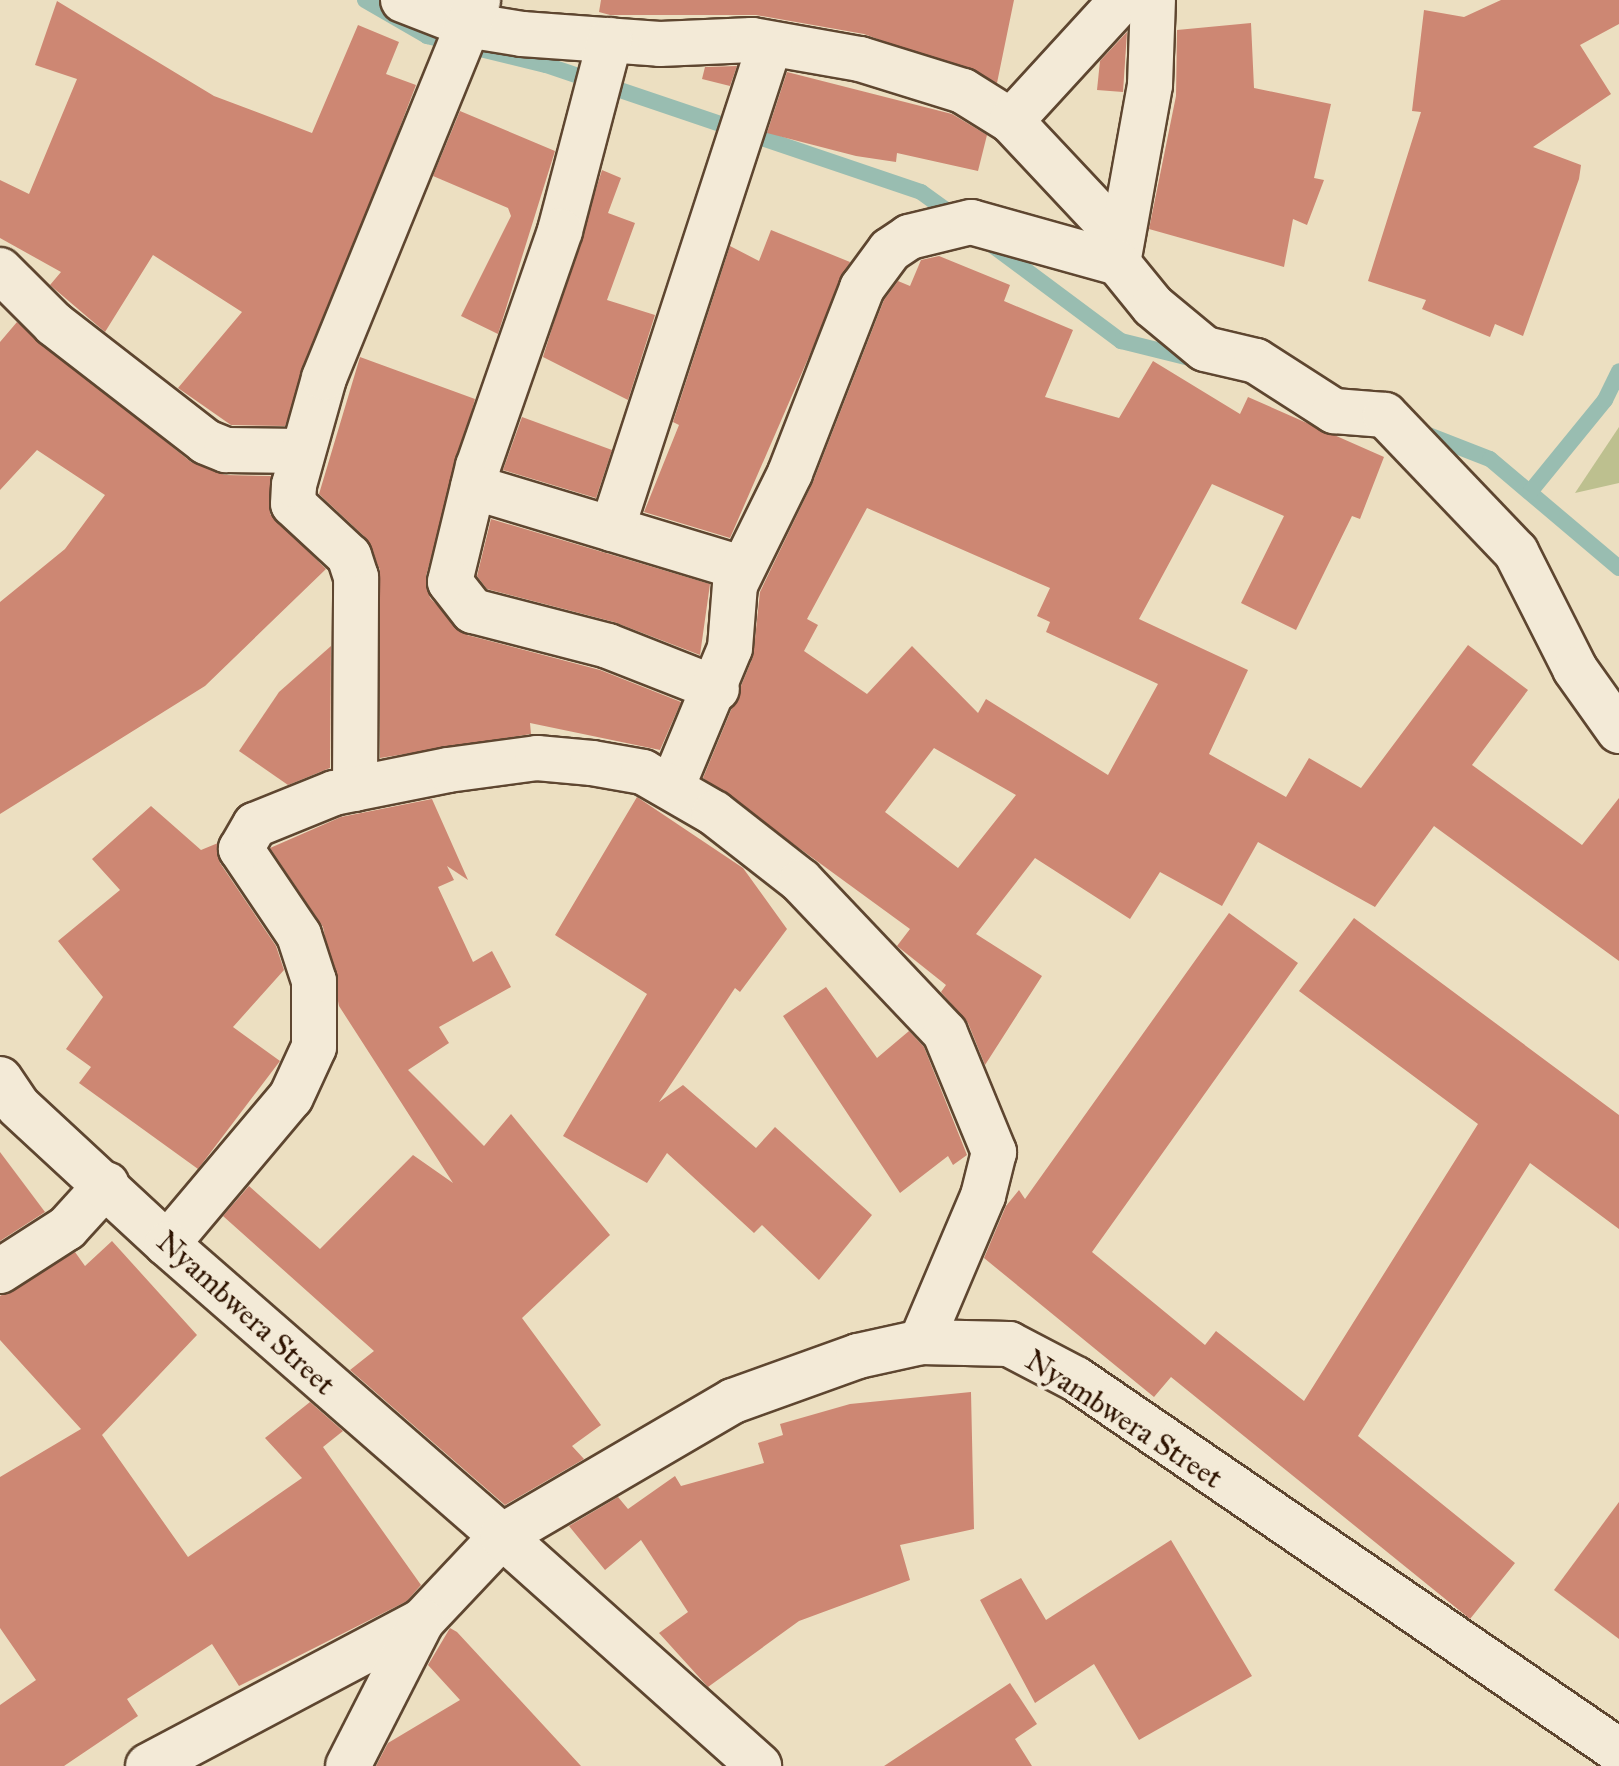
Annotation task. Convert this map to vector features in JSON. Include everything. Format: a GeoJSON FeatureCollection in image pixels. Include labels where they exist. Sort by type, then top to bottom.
{"type":"FeatureCollection","features":[{"type":"Feature","properties":{"kind":"street"},"geometry":{"type":"LineString","coordinates":[[403,0],[610,40],[770,44],[860,59],[963,91],[1011,121],[1120,251],[1153,306],[1205,349],[1256,361],[1334,411],[1385,415],[1417,442],[1516,552],[1575,669],[1619,731]]}},
{"type":"Feature","properties":{"kind":"street"},"geometry":{"type":"LineString","coordinates":[[1011,121],[1122,0]]}},
{"type":"Feature","properties":{"kind":"street"},"geometry":{"type":"LineString","coordinates":[[1120,251],[1150,85],[1153,0]]}},
{"type":"Feature","properties":{"kind":"street"},"geometry":{"type":"LineString","coordinates":[[355,789],[356,577],[349,556],[293,504],[301,451],[472,12]]}},
{"type":"Feature","properties":{"kind":"street"},"geometry":{"type":"LineString","coordinates":[[610,40],[560,231],[473,487],[450,582],[465,606],[608,646],[717,689]]}},
{"type":"Feature","properties":{"kind":"street"},"geometry":{"type":"LineString","coordinates":[[612,529],[770,44]]}},
{"type":"Feature","properties":{"kind":"street"},"geometry":{"type":"LineString","coordinates":[[673,785],[717,689],[742,568],[795,460],[862,288],[890,250],[971,222],[1120,251]]}},
{"type":"Feature","properties":{"kind":"street"},"geometry":{"type":"LineString","coordinates":[[0,270],[54,324],[206,442],[226,450],[301,451]]}},
{"type":"Feature","properties":{"kind":"street"},"geometry":{"type":"LineString","coordinates":[[473,487],[742,568]]}},
{"type":"Feature","properties":{"kind":"street"},"geometry":{"type":"LineString","coordinates":[[167,1244],[291,1097],[314,1047],[314,981],[299,935],[241,849],[255,825],[276,811],[355,789],[537,758],[643,772],[673,785],[801,881],[945,1033],[973,1090],[994,1152],[983,1196],[921,1342]]}},
{"type":"Feature","properties":{"kind":"street","name":"Nyambwera Street"},"geometry":{"type":"LineString","coordinates":[[0,1079],[18,1106],[107,1184],[167,1244],[502,1536],[759,1766]]}},
{"type":"Feature","properties":{"kind":"street"},"geometry":{"type":"LineString","coordinates":[[0,1271],[67,1228],[107,1184]]}},
{"type":"Feature","properties":{"kind":"street","name":"Nyambwera Street"},"geometry":{"type":"LineString","coordinates":[[502,1536],[733,1401],[858,1356],[921,1342],[1009,1344],[1076,1379],[1619,1751]]}},
{"type":"Feature","properties":{"kind":"street"},"geometry":{"type":"LineString","coordinates":[[348,1766],[422,1621],[502,1536]]}},
{"type":"Feature","properties":{"kind":"street"},"geometry":{"type":"LineString","coordinates":[[148,1766],[422,1621]]}},
{"type":"Feature","properties":{"kind":"green space"},"geometry":{"type":"Polygon","coordinates":[[[1619,427],[1619,483],[1575,493],[1619,427]]]}},
{"type":"Feature","properties":{"kind":"building"},"geometry":{"type":"Polygon","coordinates":[[[601,0],[1014,0],[997,83],[864,34],[756,15],[610,15],[599,12],[601,0]]]}},
{"type":"Feature","properties":{"kind":"building"},"geometry":{"type":"Polygon","coordinates":[[[1501,0],[1619,0],[1619,24],[1580,45],[1611,94],[1533,147],[1581,165],[1579,179],[1523,336],[1495,324],[1490,337],[1422,309],[1426,300],[1368,281],[1421,112],[1412,111],[1424,10],[1464,17],[1501,0]]]}},
{"type":"Feature","properties":{"kind":"building"},"geometry":{"type":"Polygon","coordinates":[[[57,1],[214,96],[312,133],[358,25],[399,42],[386,74],[416,85],[285,426],[231,425],[178,388],[242,312],[153,255],[105,332],[50,285],[61,272],[0,238],[0,180],[29,194],[77,79],[35,65],[57,1]]]}},
{"type":"Feature","properties":{"kind":"building"},"geometry":{"type":"Polygon","coordinates":[[[1251,23],[1254,88],[1331,104],[1314,178],[1324,180],[1307,225],[1293,219],[1284,267],[1149,229],[1176,96],[1177,30],[1251,23]]]}},
{"type":"Feature","properties":{"kind":"building"},"geometry":{"type":"Polygon","coordinates":[[[1127,32],[1123,92],[1097,90],[1100,61],[1127,32]]]}},
{"type":"Feature","properties":{"kind":"building"},"geometry":{"type":"Polygon","coordinates":[[[737,66],[730,86],[702,79],[705,67],[737,66]]]}},
{"type":"Feature","properties":{"kind":"building"},"geometry":{"type":"Polygon","coordinates":[[[787,72],[952,114],[987,135],[978,171],[897,153],[896,162],[856,156],[767,133],[787,72]]]}},
{"type":"Feature","properties":{"kind":"building"},"geometry":{"type":"Polygon","coordinates":[[[460,111],[555,151],[498,334],[461,316],[511,216],[508,208],[433,176],[460,111]]]}},
{"type":"Feature","properties":{"kind":"building"},"geometry":{"type":"Polygon","coordinates":[[[602,170],[621,178],[608,213],[635,223],[607,300],[655,315],[628,400],[543,357],[602,170]]]}},
{"type":"Feature","properties":{"kind":"building"},"geometry":{"type":"Polygon","coordinates":[[[771,230],[850,262],[730,538],[644,512],[679,425],[673,422],[730,246],[759,261],[771,230]]]}},
{"type":"Feature","properties":{"kind":"building"},"geometry":{"type":"Polygon","coordinates":[[[939,256],[1010,285],[1004,301],[1073,330],[1045,397],[1119,418],[1153,361],[1240,414],[1248,397],[1384,457],[1360,519],[1352,516],[1296,630],[1241,603],[1284,516],[1212,484],[1139,619],[1248,670],[1209,754],[1286,797],[1309,758],[1361,788],[1468,645],[1528,690],[1472,765],[1582,845],[1619,798],[1619,961],[1434,826],[1375,907],[1258,842],[1222,906],[1160,872],[1130,919],[1035,858],[976,934],[1042,976],[985,1065],[968,1023],[941,992],[946,985],[897,946],[910,929],[703,778],[753,657],[760,592],[813,482],[884,300],[898,281],[910,286],[921,260],[939,256]],[[867,508],[807,619],[818,625],[804,651],[867,694],[912,646],[978,713],[986,699],[1108,775],[1158,684],[1046,632],[1050,622],[1037,616],[1050,588],[867,508]],[[934,748],[885,812],[958,868],[1016,795],[934,748]]]}},
{"type":"Feature","properties":{"kind":"building"},"geometry":{"type":"Polygon","coordinates":[[[17,322],[191,462],[225,475],[271,476],[270,514],[326,569],[205,686],[0,814],[0,602],[65,549],[105,495],[37,450],[0,490],[0,342],[17,322]]]}},
{"type":"Feature","properties":{"kind":"building"},"geometry":{"type":"Polygon","coordinates":[[[360,357],[475,399],[426,576],[430,598],[467,635],[600,670],[681,702],[660,750],[530,723],[531,734],[380,758],[380,570],[366,538],[319,494],[360,357]]]}},
{"type":"Feature","properties":{"kind":"building"},"geometry":{"type":"Polygon","coordinates":[[[522,417],[612,450],[596,498],[503,470],[522,417]]]}},
{"type":"Feature","properties":{"kind":"building"},"geometry":{"type":"Polygon","coordinates":[[[491,519],[710,584],[700,655],[614,622],[487,589],[477,576],[491,519]]]}},
{"type":"Feature","properties":{"kind":"building"},"geometry":{"type":"Polygon","coordinates":[[[331,646],[330,768],[288,785],[239,751],[279,692],[331,646]]]}},
{"type":"Feature","properties":{"kind":"building"},"geometry":{"type":"Polygon","coordinates":[[[637,797],[743,868],[787,929],[740,992],[735,988],[659,1102],[683,1085],[756,1148],[775,1127],[872,1215],[819,1280],[762,1225],[754,1233],[667,1153],[647,1183],[563,1136],[647,994],[555,935],[637,797]]]}},
{"type":"Feature","properties":{"kind":"building"},"geometry":{"type":"Polygon","coordinates":[[[432,799],[468,880],[447,866],[454,880],[438,887],[473,962],[492,951],[511,987],[439,1027],[449,1043],[408,1070],[484,1146],[511,1114],[610,1235],[522,1318],[601,1425],[572,1446],[584,1459],[505,1505],[350,1370],[374,1351],[223,1216],[249,1186],[320,1249],[413,1155],[453,1183],[339,1006],[323,927],[270,848],[341,817],[432,799]]]}},
{"type":"Feature","properties":{"kind":"building"},"geometry":{"type":"Polygon","coordinates":[[[151,806],[201,850],[218,843],[220,863],[276,946],[284,970],[233,1027],[280,1061],[198,1169],[79,1083],[91,1067],[66,1049],[103,997],[58,941],[120,890],[92,859],[151,806]]]}},
{"type":"Feature","properties":{"kind":"building"},"geometry":{"type":"Polygon","coordinates":[[[1229,913],[1298,963],[1092,1252],[1205,1345],[1216,1331],[1304,1401],[1478,1124],[1299,991],[1354,918],[1619,1115],[1619,1229],[1530,1163],[1358,1436],[1515,1563],[1470,1619],[1171,1377],[1154,1397],[984,1258],[1006,1206],[1019,1190],[1025,1199],[1229,913]]]}},
{"type":"Feature","properties":{"kind":"building"},"geometry":{"type":"Polygon","coordinates":[[[826,987],[877,1058],[909,1031],[924,1047],[967,1155],[953,1165],[948,1156],[900,1193],[783,1016],[826,987]]]}},
{"type":"Feature","properties":{"kind":"building"},"geometry":{"type":"Polygon","coordinates":[[[0,1152],[45,1212],[0,1241],[0,1152]]]}},
{"type":"Feature","properties":{"kind":"building"},"geometry":{"type":"Polygon","coordinates":[[[112,1241],[197,1335],[102,1435],[188,1557],[302,1478],[265,1438],[310,1402],[343,1431],[323,1447],[421,1585],[407,1601],[239,1686],[212,1644],[127,1699],[138,1716],[64,1766],[0,1766],[0,1705],[36,1680],[0,1628],[0,1477],[81,1429],[0,1340],[0,1296],[75,1252],[85,1266],[112,1241]]]}},
{"type":"Feature","properties":{"kind":"building"},"geometry":{"type":"Polygon","coordinates":[[[971,1392],[974,1529],[900,1545],[910,1580],[799,1621],[708,1687],[659,1633],[688,1612],[641,1540],[605,1570],[569,1526],[618,1497],[628,1509],[675,1476],[681,1486],[764,1463],[758,1443],[783,1435],[780,1424],[850,1404],[971,1392]]]}},
{"type":"Feature","properties":{"kind":"building"},"geometry":{"type":"Polygon","coordinates":[[[1619,1502],[1619,1639],[1554,1590],[1619,1502]]]}},
{"type":"Feature","properties":{"kind":"building"},"geometry":{"type":"Polygon","coordinates":[[[1171,1540],[1252,1676],[1139,1740],[1094,1664],[1035,1703],[980,1600],[1021,1578],[1046,1620],[1171,1540]]]}},
{"type":"Feature","properties":{"kind":"building"},"geometry":{"type":"Polygon","coordinates":[[[450,1628],[581,1766],[376,1766],[388,1743],[460,1700],[428,1665],[450,1628]]]}},
{"type":"Feature","properties":{"kind":"building"},"geometry":{"type":"Polygon","coordinates":[[[1010,1683],[1037,1724],[1015,1739],[1032,1766],[884,1766],[1010,1683]]]}},
{"type":"Feature","properties":{"kind":"waterway"},"geometry":{"type":"LineString","coordinates":[[365,0],[427,36],[546,65],[921,192],[957,218]]}},
{"type":"Feature","properties":{"kind":"waterway"},"geometry":{"type":"LineString","coordinates":[[988,242],[1121,341],[1198,360]]}},
{"type":"Feature","properties":{"kind":"waterway"},"geometry":{"type":"LineString","coordinates":[[1530,492],[1605,400],[1619,371]]}},
{"type":"Feature","properties":{"kind":"waterway"},"geometry":{"type":"LineString","coordinates":[[1418,431],[1490,459],[1619,568]]}}]}
